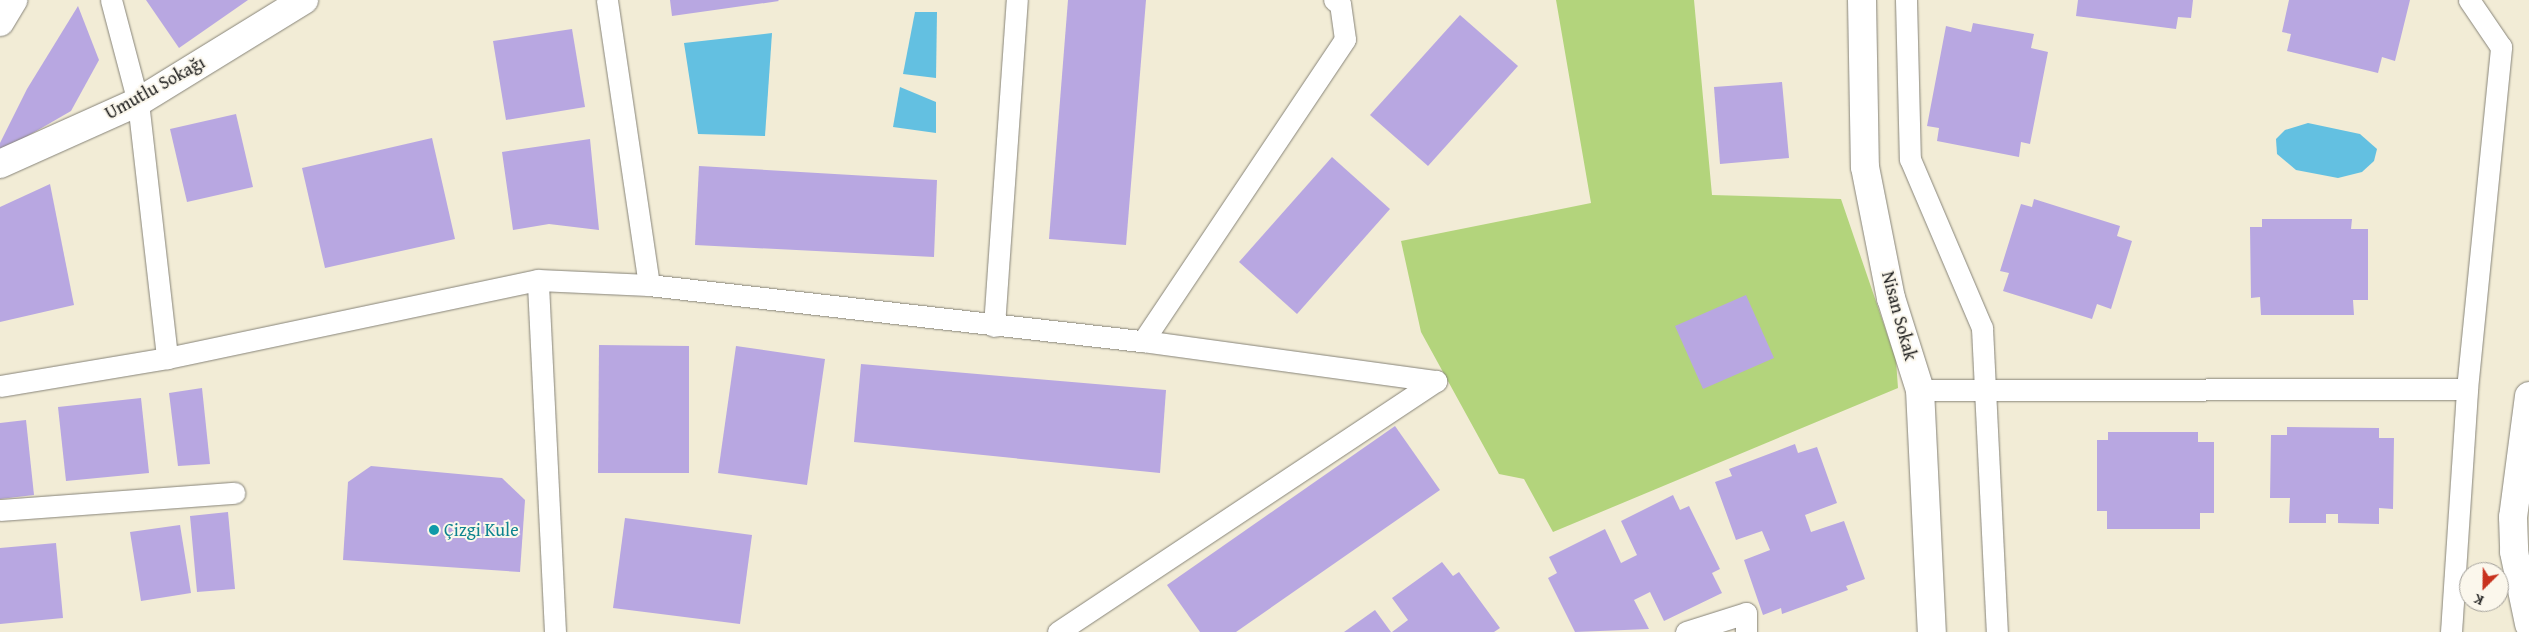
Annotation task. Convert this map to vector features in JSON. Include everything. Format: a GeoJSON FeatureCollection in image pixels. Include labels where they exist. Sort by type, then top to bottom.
{"type":"FeatureCollection","features":[{"type":"Feature","properties":{"kind":"street"},"geometry":{"type":"LineString","coordinates":[[0,22],[13,0]]}},
{"type":"Feature","properties":{"kind":"street","name":"Umutlu Sokağı"},"geometry":{"type":"LineString","coordinates":[[0,164],[138,102],[304,0]]}},
{"type":"Feature","properties":{"kind":"street","name":"Nisan Sokak"},"geometry":{"type":"LineString","coordinates":[[1862,0],[1865,167],[1891,298],[1920,390],[1932,632]]}},
{"type":"Feature","properties":{"kind":"street"},"geometry":{"type":"LineString","coordinates":[[2529,396],[2513,517],[2514,552],[2529,624]]}},
{"type":"Feature","properties":{"kind":"lane"},"geometry":{"type":"LineString","coordinates":[[111,0],[138,102],[167,358]]}},
{"type":"Feature","properties":{"kind":"lane"},"geometry":{"type":"LineString","coordinates":[[607,0],[649,285]]}},
{"type":"Feature","properties":{"kind":"lane"},"geometry":{"type":"LineString","coordinates":[[994,326],[1017,0]]}},
{"type":"Feature","properties":{"kind":"lane"},"geometry":{"type":"LineString","coordinates":[[1143,341],[1345,39],[1340,4],[1334,0]]}},
{"type":"Feature","properties":{"kind":"lane"},"geometry":{"type":"LineString","coordinates":[[1906,0],[1910,159],[1982,328],[1982,389],[1997,632]]}},
{"type":"Feature","properties":{"kind":"lane"},"geometry":{"type":"LineString","coordinates":[[2451,632],[2467,389],[2501,47],[2469,0]]}},
{"type":"Feature","properties":{"kind":"lane"},"geometry":{"type":"LineString","coordinates":[[538,280],[555,632]]}},
{"type":"Feature","properties":{"kind":"lane"},"geometry":{"type":"LineString","coordinates":[[0,386],[167,358],[538,280],[649,285],[994,326],[1143,341],[1436,381],[1058,632]]}},
{"type":"Feature","properties":{"kind":"lane"},"geometry":{"type":"LineString","coordinates":[[1920,390],[2467,389]]}},
{"type":"Feature","properties":{"kind":"lane"},"geometry":{"type":"LineString","coordinates":[[0,510],[234,493]]}},
{"type":"Feature","properties":{"kind":"lane"},"geometry":{"type":"LineString","coordinates":[[1686,632],[1746,613],[1746,632]]}},
{"type":"Feature","properties":{"kind":"green space"},"geometry":{"type":"Polygon","coordinates":[[[1556,0],[1694,0],[1712,195],[1841,199],[1896,360],[1898,388],[1553,532],[1524,479],[1499,474],[1421,332],[1401,241],[1591,203],[1556,0]]]}},
{"type":"Feature","properties":{"kind":"water"},"geometry":{"type":"Polygon","coordinates":[[[915,12],[937,12],[936,78],[903,74],[915,12]]]}},
{"type":"Feature","properties":{"kind":"water"},"geometry":{"type":"Polygon","coordinates":[[[772,33],[765,136],[698,134],[684,43],[772,33]]]}},
{"type":"Feature","properties":{"kind":"water"},"geometry":{"type":"Polygon","coordinates":[[[900,87],[936,102],[936,133],[893,127],[900,87]]]}},
{"type":"Feature","properties":{"kind":"water"},"geometry":{"type":"Polygon","coordinates":[[[2308,123],[2360,134],[2377,149],[2374,161],[2362,172],[2338,178],[2296,170],[2277,154],[2276,139],[2285,130],[2308,123]]]}},
{"type":"Feature","properties":{"kind":"building"},"geometry":{"type":"Polygon","coordinates":[[[146,0],[248,0],[179,48],[146,0]]]}},
{"type":"Feature","properties":{"kind":"building"},"geometry":{"type":"Polygon","coordinates":[[[670,0],[778,0],[779,1],[672,16],[670,0]]]}},
{"type":"Feature","properties":{"kind":"building"},"geometry":{"type":"Polygon","coordinates":[[[1068,0],[1146,0],[1126,245],[1049,239],[1068,0]]]}},
{"type":"Feature","properties":{"kind":"building"},"geometry":{"type":"Polygon","coordinates":[[[2078,0],[2193,0],[2191,18],[2178,17],[2176,29],[2076,16],[2078,0]]]}},
{"type":"Feature","properties":{"kind":"building"},"geometry":{"type":"Polygon","coordinates":[[[2289,0],[2410,0],[2395,61],[2382,57],[2378,73],[2287,51],[2291,34],[2282,32],[2289,0]]]}},
{"type":"Feature","properties":{"kind":"building"},"geometry":{"type":"Polygon","coordinates":[[[78,6],[99,60],[71,111],[0,152],[0,143],[27,89],[78,6]]]}},
{"type":"Feature","properties":{"kind":"building"},"geometry":{"type":"Polygon","coordinates":[[[1460,15],[1518,66],[1428,166],[1370,115],[1460,15]]]}},
{"type":"Feature","properties":{"kind":"building"},"geometry":{"type":"Polygon","coordinates":[[[1973,23],[2034,34],[2031,48],[2048,52],[2030,144],[2021,142],[2019,157],[1937,141],[1939,128],[1927,126],[1946,26],[1971,32],[1973,23]]]}},
{"type":"Feature","properties":{"kind":"building"},"geometry":{"type":"Polygon","coordinates":[[[572,29],[585,107],[506,120],[493,41],[572,29]]]}},
{"type":"Feature","properties":{"kind":"building"},"geometry":{"type":"Polygon","coordinates":[[[1782,82],[1789,158],[1720,164],[1714,87],[1782,82]]]}},
{"type":"Feature","properties":{"kind":"building"},"geometry":{"type":"Polygon","coordinates":[[[236,114],[253,187],[187,202],[170,129],[236,114]]]}},
{"type":"Feature","properties":{"kind":"building"},"geometry":{"type":"Polygon","coordinates":[[[432,138],[455,239],[325,268],[302,168],[432,138]]]}},
{"type":"Feature","properties":{"kind":"building"},"geometry":{"type":"Polygon","coordinates":[[[590,139],[599,230],[549,224],[513,230],[502,152],[590,139]]]}},
{"type":"Feature","properties":{"kind":"building"},"geometry":{"type":"Polygon","coordinates":[[[1332,157],[1390,209],[1297,314],[1239,262],[1332,157]]]}},
{"type":"Feature","properties":{"kind":"building"},"geometry":{"type":"Polygon","coordinates":[[[699,166],[937,180],[934,257],[695,245],[699,166]]]}},
{"type":"Feature","properties":{"kind":"building"},"geometry":{"type":"Polygon","coordinates":[[[50,184],[74,305],[0,322],[0,207],[50,184]]]}},
{"type":"Feature","properties":{"kind":"building"},"geometry":{"type":"Polygon","coordinates":[[[2034,199],[2120,226],[2117,236],[2132,241],[2111,309],[2097,304],[2092,319],[2003,291],[2009,273],[2000,271],[2021,204],[2032,207],[2034,199]]]}},
{"type":"Feature","properties":{"kind":"building"},"geometry":{"type":"Polygon","coordinates":[[[2262,219],[2352,219],[2351,229],[2368,229],[2368,300],[2353,300],[2354,315],[2261,315],[2260,297],[2251,298],[2250,227],[2262,227],[2262,219]]]}},
{"type":"Feature","properties":{"kind":"building"},"geometry":{"type":"Polygon","coordinates":[[[1746,295],[1774,358],[1703,389],[1675,326],[1746,295]]]}},
{"type":"Feature","properties":{"kind":"building"},"geometry":{"type":"Polygon","coordinates":[[[599,345],[689,346],[689,473],[598,473],[599,345]]]}},
{"type":"Feature","properties":{"kind":"building"},"geometry":{"type":"Polygon","coordinates":[[[736,346],[825,359],[807,485],[718,473],[736,346]]]}},
{"type":"Feature","properties":{"kind":"building"},"geometry":{"type":"Polygon","coordinates":[[[861,364],[1166,390],[1160,473],[854,442],[861,364]]]}},
{"type":"Feature","properties":{"kind":"building"},"geometry":{"type":"Polygon","coordinates":[[[202,388],[210,464],[178,466],[169,393],[202,388]]]}},
{"type":"Feature","properties":{"kind":"building"},"geometry":{"type":"Polygon","coordinates":[[[141,398],[149,473],[66,481],[58,407],[141,398]]]}},
{"type":"Feature","properties":{"kind":"building"},"geometry":{"type":"Polygon","coordinates":[[[26,420],[34,495],[0,499],[0,423],[26,420]]]}},
{"type":"Feature","properties":{"kind":"building"},"geometry":{"type":"Polygon","coordinates":[[[1395,426],[1440,490],[1236,632],[1200,632],[1167,585],[1395,426]]]}},
{"type":"Feature","properties":{"kind":"building"},"geometry":{"type":"Polygon","coordinates":[[[2287,427],[2379,428],[2379,438],[2394,438],[2393,509],[2379,508],[2379,524],[2338,523],[2338,514],[2326,514],[2326,523],[2289,523],[2290,498],[2270,498],[2271,435],[2287,435],[2287,427]]]}},
{"type":"Feature","properties":{"kind":"building"},"geometry":{"type":"Polygon","coordinates":[[[2108,432],[2198,432],[2198,442],[2214,442],[2214,513],[2200,513],[2200,529],[2107,529],[2107,511],[2097,511],[2097,440],[2108,440],[2108,432]]]}},
{"type":"Feature","properties":{"kind":"building"},"geometry":{"type":"Polygon","coordinates":[[[1795,444],[1798,453],[1817,447],[1837,503],[1805,515],[1811,532],[1844,521],[1865,579],[1846,586],[1848,590],[1782,614],[1781,608],[1763,615],[1744,560],[1770,550],[1762,531],[1736,540],[1715,482],[1732,476],[1729,469],[1795,444]]]}},
{"type":"Feature","properties":{"kind":"building","name":"Çizgi Kule"},"geometry":{"type":"Polygon","coordinates":[[[371,466],[502,478],[525,500],[520,572],[343,560],[348,482],[371,466]]]}},
{"type":"Feature","properties":{"kind":"building"},"geometry":{"type":"Polygon","coordinates":[[[1673,495],[1680,510],[1689,506],[1720,569],[1712,573],[1722,593],[1664,621],[1650,592],[1634,600],[1649,629],[1575,632],[1548,578],[1557,573],[1549,557],[1605,529],[1621,563],[1637,555],[1621,521],[1673,495]]]}},
{"type":"Feature","properties":{"kind":"building"},"geometry":{"type":"Polygon","coordinates":[[[228,512],[235,589],[197,592],[190,516],[228,512]]]}},
{"type":"Feature","properties":{"kind":"building"},"geometry":{"type":"Polygon","coordinates":[[[625,518],[752,535],[740,624],[613,608],[625,518]]]}},
{"type":"Feature","properties":{"kind":"building"},"geometry":{"type":"Polygon","coordinates":[[[180,525],[191,593],[141,601],[130,532],[180,525]]]}},
{"type":"Feature","properties":{"kind":"building"},"geometry":{"type":"Polygon","coordinates":[[[56,543],[63,618],[0,624],[0,548],[56,543]]]}},
{"type":"Feature","properties":{"kind":"building"},"geometry":{"type":"Polygon","coordinates":[[[1442,562],[1453,576],[1459,572],[1500,628],[1494,632],[1392,632],[1408,620],[1392,598],[1442,562]]]}},
{"type":"Feature","properties":{"kind":"building"},"geometry":{"type":"Polygon","coordinates":[[[1375,610],[1391,632],[1344,632],[1375,610]]]}},
{"type":"Feature","properties":{"kind":"place","name":"Çizgi Kule"},"geometry":{"type":"Point","coordinates":[434,530]}}]}
